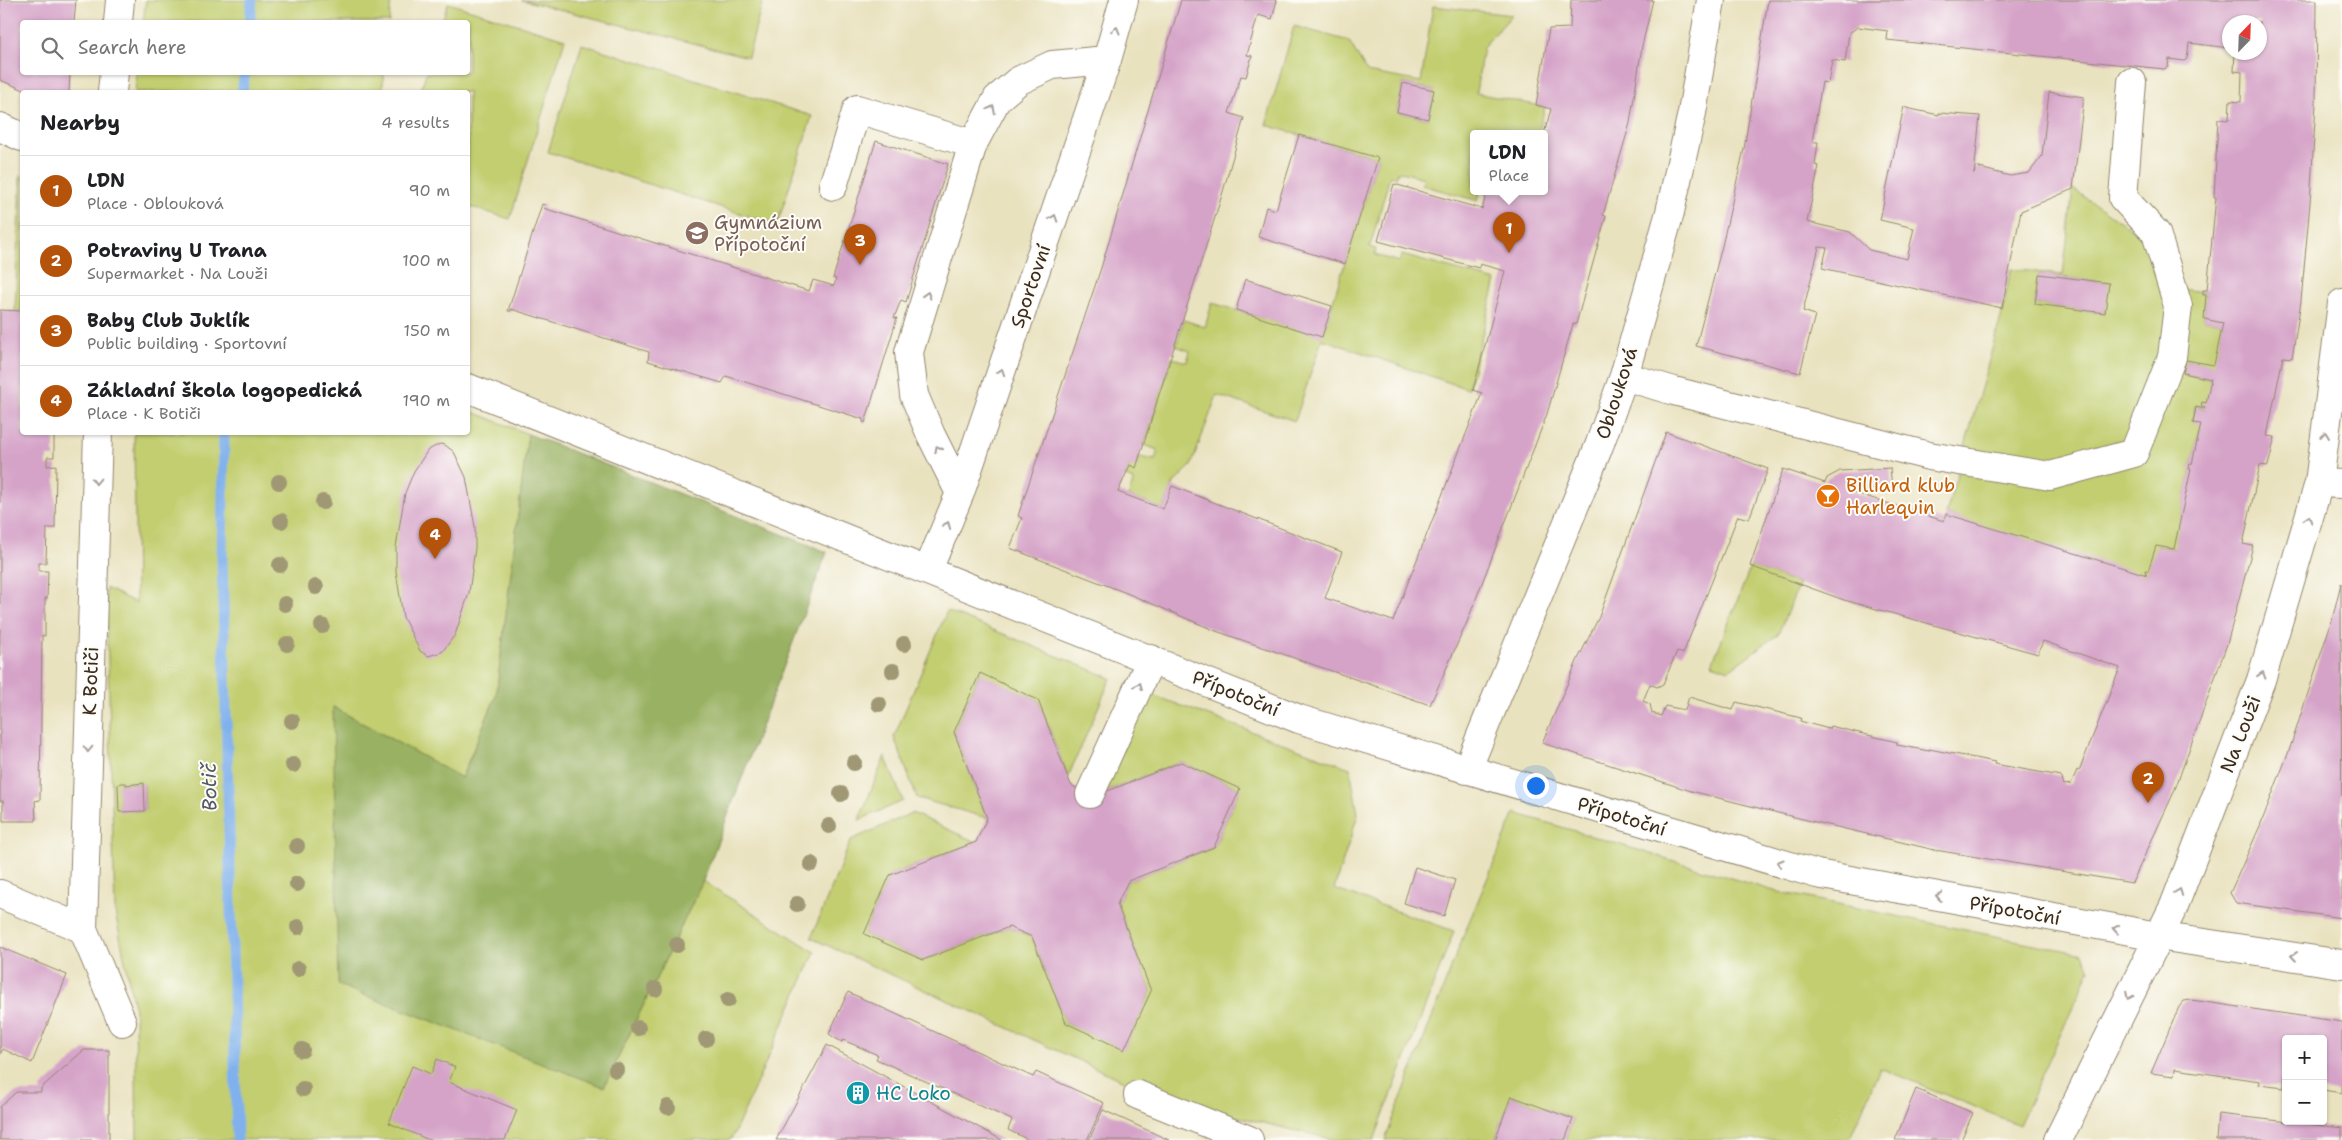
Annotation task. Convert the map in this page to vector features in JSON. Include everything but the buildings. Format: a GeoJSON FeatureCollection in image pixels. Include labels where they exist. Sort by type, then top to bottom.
{"type":"FeatureCollection","features":[{"type":"Feature","properties":{"kind":"street"},"geometry":{"type":"LineString","coordinates":[[118,20],[120,0]]}},
{"type":"Feature","properties":{"kind":"street","name":"Sportovní"},"geometry":{"type":"LineString","coordinates":[[928,570],[960,493],[1107,60],[1124,0]]}},
{"type":"Feature","properties":{"kind":"street","name":"Oblouková"},"geometry":{"type":"LineString","coordinates":[[1467,770],[1599,446],[1624,376],[1670,212],[1692,113],[1711,0]]}},
{"type":"Feature","properties":{"kind":"street"},"geometry":{"type":"LineString","coordinates":[[960,493],[914,396],[909,352],[973,144],[997,99],[1018,80],[1052,65],[1107,60]]}},
{"type":"Feature","properties":{"kind":"street"},"geometry":{"type":"LineString","coordinates":[[112,90],[114,75]]}},
{"type":"Feature","properties":{"kind":"street"},"geometry":{"type":"LineString","coordinates":[[1624,376],[1929,456],[2050,476],[2134,453],[2172,357],[2178,306],[2156,233],[2123,198],[2132,82]]}},
{"type":"Feature","properties":{"kind":"street"},"geometry":{"type":"LineString","coordinates":[[833,186],[857,109],[973,144]]}},
{"type":"Feature","properties":{"kind":"street"},"geometry":{"type":"LineString","coordinates":[[0,127],[20,136]]}},
{"type":"Feature","properties":{"kind":"street","name":"Na Louži"},"geometry":{"type":"LineString","coordinates":[[2058,1140],[2174,906],[2261,680],[2330,484],[2342,304]]}},
{"type":"Feature","properties":{"kind":"street","name":"Přípotoční"},"geometry":{"type":"LineString","coordinates":[[470,389],[1299,719],[1817,874],[2158,936],[2342,964]]}},
{"type":"Feature","properties":{"kind":"street","name":"K Botiči"},"geometry":{"type":"LineString","coordinates":[[98,435],[83,928],[122,1022]]}},
{"type":"Feature","properties":{"kind":"street"},"geometry":{"type":"LineString","coordinates":[[1083,791],[1142,656]]}},
{"type":"Feature","properties":{"kind":"street"},"geometry":{"type":"LineString","coordinates":[[0,894],[83,928]]}},
{"type":"Feature","properties":{"kind":"street"},"geometry":{"type":"LineString","coordinates":[[1138,1095],[1249,1140]]}},
{"type":"Feature","properties":{"kind":"green space"},"geometry":{"type":"Polygon","coordinates":[[[146,0],[391,0],[389,20],[143,20],[146,0]]]}},
{"type":"Feature","properties":{"kind":"green space"},"geometry":{"type":"Polygon","coordinates":[[[522,0],[763,0],[748,57],[522,0]]]}},
{"type":"Feature","properties":{"kind":"green space"},"geometry":{"type":"Polygon","coordinates":[[[448,3],[565,39],[510,219],[470,207],[470,90],[421,90],[425,75],[470,75],[470,20],[443,20],[448,3]]]}},
{"type":"Feature","properties":{"kind":"green space"},"geometry":{"type":"Polygon","coordinates":[[[1433,6],[1512,15],[1483,47],[1476,93],[1545,107],[1539,130],[1470,130],[1470,195],[1479,195],[1478,201],[1422,185],[1424,178],[1398,171],[1396,177],[1390,176],[1370,247],[1376,249],[1375,255],[1399,262],[1402,255],[1496,281],[1468,389],[1322,339],[1295,421],[1217,395],[1191,466],[1174,483],[1163,509],[1128,496],[1134,480],[1125,477],[1130,465],[1136,467],[1140,457],[1155,460],[1158,450],[1144,445],[1172,358],[1187,362],[1190,351],[1176,346],[1184,320],[1205,327],[1212,303],[1322,336],[1378,158],[1266,125],[1294,26],[1349,41],[1367,72],[1421,82],[1433,6]],[[1403,83],[1397,112],[1428,119],[1434,90],[1403,83]]]}},
{"type":"Feature","properties":{"kind":"green space"},"geometry":{"type":"Polygon","coordinates":[[[582,44],[812,116],[777,225],[548,152],[582,44]]]}},
{"type":"Feature","properties":{"kind":"green space"},"geometry":{"type":"Polygon","coordinates":[[[137,75],[384,75],[382,90],[135,90],[137,75]]]}},
{"type":"Feature","properties":{"kind":"green space"},"geometry":{"type":"Polygon","coordinates":[[[20,174],[20,311],[15,311],[20,174]]]}},
{"type":"Feature","properties":{"kind":"green space"},"geometry":{"type":"Polygon","coordinates":[[[2073,189],[2143,237],[2166,287],[2204,292],[2203,295],[2206,296],[2204,319],[2223,323],[2215,366],[2186,360],[2184,374],[2211,379],[2211,383],[2205,409],[2195,406],[2192,421],[2201,424],[2192,464],[2189,468],[2191,469],[2175,549],[2158,545],[2148,571],[2145,573],[2147,576],[2049,548],[1946,514],[2003,310],[2011,269],[2063,275],[2073,189]],[[2039,274],[2035,304],[2105,313],[2108,283],[2039,274]]]}},
{"type":"Feature","properties":{"kind":"green space"},"geometry":{"type":"Polygon","coordinates":[[[470,411],[528,434],[496,696],[461,778],[333,707],[604,1087],[703,881],[815,952],[730,1140],[137,1140],[135,1011],[115,912],[106,588],[136,603],[134,435],[470,435],[470,411]],[[120,783],[119,811],[145,811],[144,784],[120,783]]]}},
{"type":"Feature","properties":{"kind":"green space"},"geometry":{"type":"Polygon","coordinates":[[[528,434],[827,552],[703,881],[604,1087],[338,985],[333,707],[462,778],[496,696],[528,434]]]}},
{"type":"Feature","properties":{"kind":"green space"},"geometry":{"type":"Polygon","coordinates":[[[1751,566],[1799,584],[1778,634],[1729,670],[1712,664],[1751,566]]]}},
{"type":"Feature","properties":{"kind":"green space"},"geometry":{"type":"Polygon","coordinates":[[[947,611],[1111,678],[1068,777],[1038,700],[979,674],[954,732],[987,818],[917,798],[894,737],[947,611]]]}},
{"type":"Feature","properties":{"kind":"green space"},"geometry":{"type":"Polygon","coordinates":[[[1147,693],[1350,768],[1358,814],[1334,889],[1454,931],[1374,1140],[1335,1140],[1163,1099],[811,938],[851,840],[912,813],[976,842],[890,875],[864,934],[923,960],[1009,927],[1032,937],[1066,1023],[1124,1049],[1151,991],[1117,904],[1128,881],[1214,847],[1240,789],[1181,762],[1104,792],[1147,693]]]}},
{"type":"Feature","properties":{"kind":"green space"},"geometry":{"type":"Polygon","coordinates":[[[885,756],[903,801],[859,820],[885,756]]]}},
{"type":"Feature","properties":{"kind":"green space"},"geometry":{"type":"Polygon","coordinates":[[[1515,813],[1774,891],[2083,954],[2090,970],[2019,1125],[1880,1068],[1849,1140],[1565,1140],[1573,1119],[1511,1096],[1495,1140],[1385,1140],[1466,929],[1515,813]]]}},
{"type":"Feature","properties":{"kind":"waterway","name":"Botič"},"geometry":{"type":"LineString","coordinates":[[250,20],[252,0]]}},
{"type":"Feature","properties":{"kind":"waterway","name":"Botič"},"geometry":{"type":"LineString","coordinates":[[242,90],[245,75]]}},
{"type":"Feature","properties":{"kind":"waterway","name":"Botič"},"geometry":{"type":"LineString","coordinates":[[224,435],[222,557],[237,1140]]}},
{"type":"Feature","properties":{"kind":"place","name":"Gymnázium Přípotoční"},"geometry":{"type":"Point","coordinates":[697,233]}},
{"type":"Feature","properties":{"kind":"place","name":"LDN"},"geometry":{"type":"Point","coordinates":[1509,253]}},
{"type":"Feature","properties":{"kind":"place","name":"Baby Club Juklík"},"geometry":{"type":"Point","coordinates":[860,265]}},
{"type":"Feature","properties":{"kind":"place","name":"Billiard klub Harlequin"},"geometry":{"type":"Point","coordinates":[1828,496]}},
{"type":"Feature","properties":{"kind":"place","name":"Základní škola logopedická"},"geometry":{"type":"Point","coordinates":[435,559]}},
{"type":"Feature","properties":{"kind":"place","name":"Potraviny U Trana"},"geometry":{"type":"Point","coordinates":[2148,803]}},
{"type":"Feature","properties":{"kind":"place","name":"HC Loko"},"geometry":{"type":"Point","coordinates":[858,1093]}}]}
